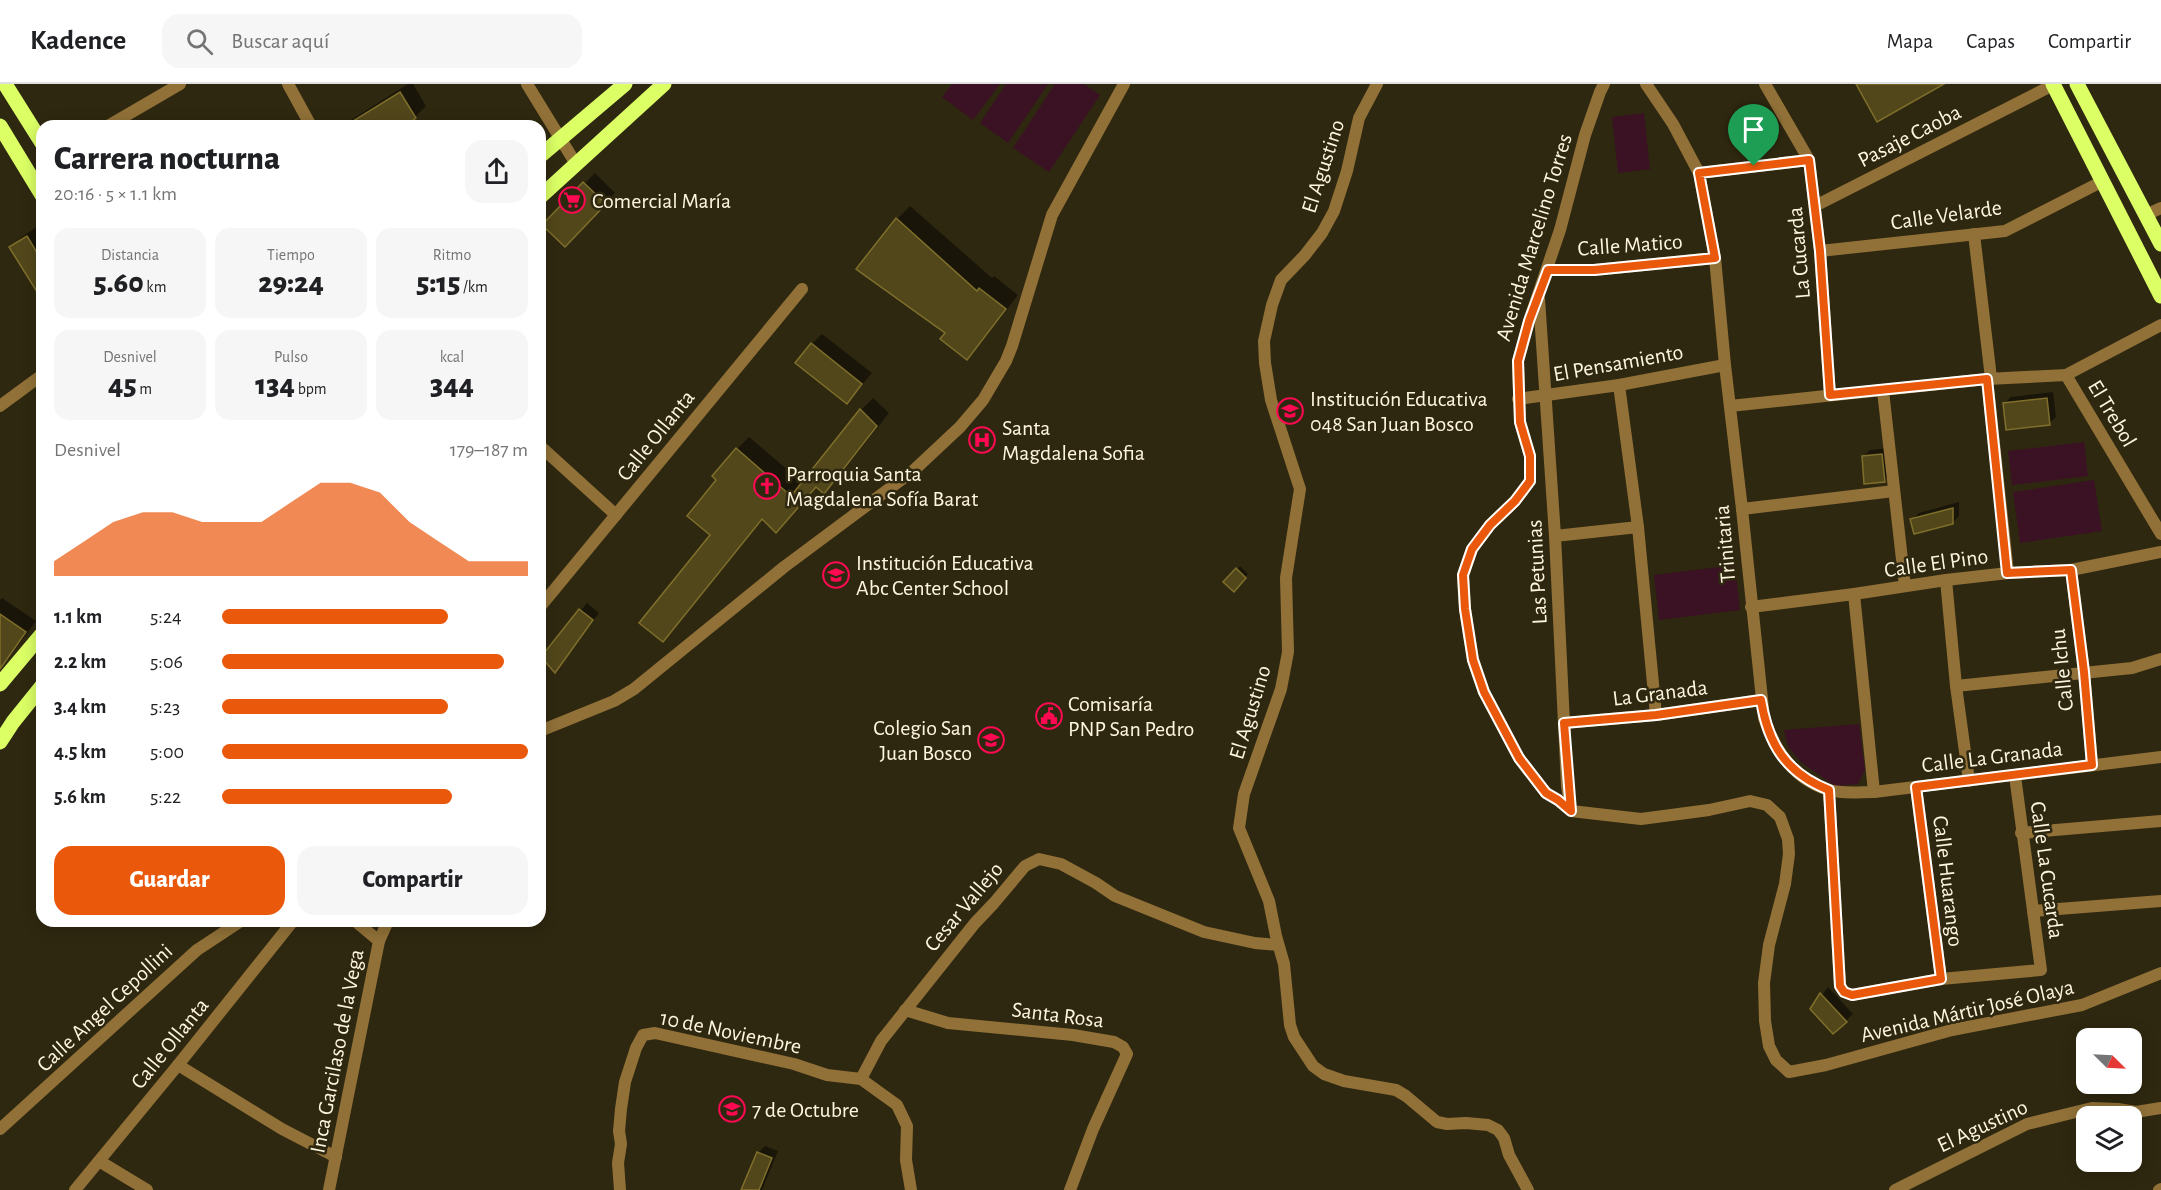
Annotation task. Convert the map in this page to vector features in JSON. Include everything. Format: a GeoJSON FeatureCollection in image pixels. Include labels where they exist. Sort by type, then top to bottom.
{"type":"FeatureCollection","features":[{"type":"Feature","properties":{"kind":"main road"},"geometry":{"type":"LineString","coordinates":[[5,84],[36,133]]}},
{"type":"Feature","properties":{"kind":"main road"},"geometry":{"type":"LineString","coordinates":[[546,150],[625,84]]}},
{"type":"Feature","properties":{"kind":"main road"},"geometry":{"type":"LineString","coordinates":[[546,192],[664,84]]}},
{"type":"Feature","properties":{"kind":"main road"},"geometry":{"type":"LineString","coordinates":[[2053,84],[2161,296]]}},
{"type":"Feature","properties":{"kind":"main road"},"geometry":{"type":"LineString","coordinates":[[2077,84],[2161,244]]}},
{"type":"Feature","properties":{"kind":"main road"},"geometry":{"type":"LineString","coordinates":[[0,126],[36,185]]}},
{"type":"Feature","properties":{"kind":"main road"},"geometry":{"type":"LineString","coordinates":[[0,684],[36,641]]}},
{"type":"Feature","properties":{"kind":"main road"},"geometry":{"type":"LineString","coordinates":[[0,742],[36,693]]}},
{"type":"Feature","properties":{"kind":"street"},"geometry":{"type":"LineString","coordinates":[[118,120],[180,84]]}},
{"type":"Feature","properties":{"kind":"street"},"geometry":{"type":"LineString","coordinates":[[288,84],[307,120]]}},
{"type":"Feature","properties":{"kind":"street"},"geometry":{"type":"LineString","coordinates":[[527,84],[576,164]]}},
{"type":"Feature","properties":{"kind":"street"},"geometry":{"type":"LineString","coordinates":[[546,729],[614,701],[634,688],[784,567],[913,471],[960,427],[983,400],[1006,361],[1052,215],[1124,84]]}},
{"type":"Feature","properties":{"kind":"street","name":"El Agustino"},"geometry":{"type":"LineString","coordinates":[[1377,84],[1359,118],[1347,171],[1334,210],[1322,233],[1281,280],[1272,305],[1264,341],[1271,400],[1300,489],[1286,578],[1288,652],[1281,689],[1244,794],[1239,828],[1269,901],[1284,964],[1290,1025],[1294,1037],[1313,1066],[1324,1074],[1344,1081],[1396,1090],[1437,1122],[1447,1125],[1466,1123],[1488,1125],[1498,1130],[1528,1190]]}},
{"type":"Feature","properties":{"kind":"street","name":"Avenida Marcelino Torres"},"geometry":{"type":"LineString","coordinates":[[1604,84],[1585,135],[1548,270],[1521,346],[1518,361],[1520,422],[1530,456],[1530,481],[1515,501],[1490,525],[1472,549],[1463,575],[1465,609],[1473,660],[1484,692],[1519,758],[1546,793],[1571,811],[1641,819],[1709,810],[1750,801],[1767,805],[1780,817],[1788,839],[1789,854],[1785,884],[1769,945],[1764,983],[1769,1046],[1780,1066]]}},
{"type":"Feature","properties":{"kind":"street","name":"Trinitaria"},"geometry":{"type":"LineString","coordinates":[[1646,84],[1673,124],[1699,173],[1715,258],[1764,718],[1770,736],[1790,767],[1807,780],[1829,790]]}},
{"type":"Feature","properties":{"kind":"street","name":"La Cucarda"},"geometry":{"type":"LineString","coordinates":[[1765,84],[1809,160],[1820,251],[1830,395]]}},
{"type":"Feature","properties":{"kind":"street","name":"Pasaje Caoba"},"geometry":{"type":"LineString","coordinates":[[1815,206],[2053,84]]}},
{"type":"Feature","properties":{"kind":"street"},"geometry":{"type":"LineString","coordinates":[[1699,173],[1809,160]]}},
{"type":"Feature","properties":{"kind":"street","name":"Calle Velarde"},"geometry":{"type":"LineString","coordinates":[[1820,251],[2005,231],[2103,181]]}},
{"type":"Feature","properties":{"kind":"street"},"geometry":{"type":"LineString","coordinates":[[2146,215],[2161,208]]}},
{"type":"Feature","properties":{"kind":"street"},"geometry":{"type":"LineString","coordinates":[[1974,234],[2007,573]]}},
{"type":"Feature","properties":{"kind":"street","name":"Calle Matico"},"geometry":{"type":"LineString","coordinates":[[1548,270],[1594,270],[1715,258]]}},
{"type":"Feature","properties":{"kind":"street","name":"Calle Ollanta"},"geometry":{"type":"LineString","coordinates":[[546,600],[802,289]]}},
{"type":"Feature","properties":{"kind":"street","name":"Las Petunias"},"geometry":{"type":"LineString","coordinates":[[1539,294],[1571,811]]}},
{"type":"Feature","properties":{"kind":"street"},"geometry":{"type":"LineString","coordinates":[[1730,406],[1989,379],[2066,375],[2161,325]]}},
{"type":"Feature","properties":{"kind":"street","name":"El Pensamiento"},"geometry":{"type":"LineString","coordinates":[[1518,399],[1619,385],[1725,365]]}},
{"type":"Feature","properties":{"kind":"street","name":"El Trebol"},"geometry":{"type":"LineString","coordinates":[[2066,375],[2161,534]]}},
{"type":"Feature","properties":{"kind":"street"},"geometry":{"type":"LineString","coordinates":[[0,406],[36,379]]}},
{"type":"Feature","properties":{"kind":"street"},"geometry":{"type":"LineString","coordinates":[[1619,385],[1638,526],[1656,715]]}},
{"type":"Feature","properties":{"kind":"street"},"geometry":{"type":"LineString","coordinates":[[1883,391],[1905,586]]}},
{"type":"Feature","properties":{"kind":"street"},"geometry":{"type":"LineString","coordinates":[[546,451],[616,515]]}},
{"type":"Feature","properties":{"kind":"street"},"geometry":{"type":"LineString","coordinates":[[1742,509],[1894,491]]}},
{"type":"Feature","properties":{"kind":"street"},"geometry":{"type":"LineString","coordinates":[[1555,536],[1638,526]]}},
{"type":"Feature","properties":{"kind":"street","name":"Calle El Pino"},"geometry":{"type":"LineString","coordinates":[[1751,607],[1946,580],[2007,573],[2071,570],[2161,552]]}},
{"type":"Feature","properties":{"kind":"street","name":"Calle Ichu"},"geometry":{"type":"LineString","coordinates":[[2071,570],[2084,672],[2092,765]]}},
{"type":"Feature","properties":{"kind":"street"},"geometry":{"type":"LineString","coordinates":[[1946,580],[1956,686],[1969,782]]}},
{"type":"Feature","properties":{"kind":"street"},"geometry":{"type":"LineString","coordinates":[[1854,594],[1874,792]]}},
{"type":"Feature","properties":{"kind":"street"},"geometry":{"type":"LineString","coordinates":[[1956,686],[2132,668],[2161,659]]}},
{"type":"Feature","properties":{"kind":"street","name":"La Granada"},"geometry":{"type":"LineString","coordinates":[[1564,723],[1656,715],[1761,700]]}},
{"type":"Feature","properties":{"kind":"street","name":"Calle La Granada"},"geometry":{"type":"LineString","coordinates":[[1829,790],[1874,792],[2161,758]]}},
{"type":"Feature","properties":{"kind":"street","name":"Calle La Cucarda"},"geometry":{"type":"LineString","coordinates":[[1941,979],[2041,970],[2014,776]]}},
{"type":"Feature","properties":{"kind":"street","name":"Calle Huarango"},"geometry":{"type":"LineString","coordinates":[[1916,787],[1941,979]]}},
{"type":"Feature","properties":{"kind":"street"},"geometry":{"type":"LineString","coordinates":[[1829,790],[1840,986],[1844,992],[1852,995],[1941,979]]}},
{"type":"Feature","properties":{"kind":"street"},"geometry":{"type":"LineString","coordinates":[[2021,833],[2161,821]]}},
{"type":"Feature","properties":{"kind":"street","name":"Cesar Vallejo"},"geometry":{"type":"LineString","coordinates":[[861,1079],[881,1041],[975,923],[1025,866],[1040,860],[1060,864],[1115,896],[1204,932],[1255,943],[1278,945]]}},
{"type":"Feature","properties":{"kind":"street"},"geometry":{"type":"LineString","coordinates":[[2034,911],[2161,900]]}},
{"type":"Feature","properties":{"kind":"street","name":"Calle Angel Cepollini"},"geometry":{"type":"LineString","coordinates":[[0,1129],[197,950],[232,927]]}},
{"type":"Feature","properties":{"kind":"street","name":"Calle Ollanta"},"geometry":{"type":"LineString","coordinates":[[75,1190],[288,927]]}},
{"type":"Feature","properties":{"kind":"street"},"geometry":{"type":"LineString","coordinates":[[363,927],[379,940]]}},
{"type":"Feature","properties":{"kind":"street","name":"Inca Garcilaso de la Vega"},"geometry":{"type":"LineString","coordinates":[[329,1190],[379,940],[385,927]]}},
{"type":"Feature","properties":{"kind":"street","name":"Avenida Mártir José Olaya"},"geometry":{"type":"LineString","coordinates":[[1780,1066],[1789,1072],[1826,1065],[1952,1030],[2082,1005],[2161,973]]}},
{"type":"Feature","properties":{"kind":"street","name":"Santa Rosa"},"geometry":{"type":"LineString","coordinates":[[905,1011],[948,1023],[1073,1035],[1114,1042],[1123,1047],[1127,1054],[1093,1129],[1070,1190]]}},
{"type":"Feature","properties":{"kind":"street","name":"10 de Noviembre"},"geometry":{"type":"LineString","coordinates":[[620,1190],[619,1131],[625,1082],[636,1048],[643,1035],[655,1033],[666,1035],[794,1064],[827,1075],[861,1079]]}},
{"type":"Feature","properties":{"kind":"street"},"geometry":{"type":"LineString","coordinates":[[178,1065],[282,1129],[336,1157]]}},
{"type":"Feature","properties":{"kind":"street"},"geometry":{"type":"LineString","coordinates":[[861,1079],[897,1105],[907,1126],[906,1160],[911,1190]]}},
{"type":"Feature","properties":{"kind":"street","name":"El Agustino"},"geometry":{"type":"LineString","coordinates":[[1895,1190],[2027,1124],[2092,1108],[2136,1112],[2161,1108]]}},
{"type":"Feature","properties":{"kind":"street"},"geometry":{"type":"LineString","coordinates":[[99,1161],[147,1190]]}},
{"type":"Feature","properties":{"kind":"shaded area"},"geometry":{"type":"Polygon","coordinates":[[[952,84],[1000,84],[973,120],[942,97],[952,84]]]}},
{"type":"Feature","properties":{"kind":"shaded area"},"geometry":{"type":"Polygon","coordinates":[[[1006,84],[1048,84],[1008,143],[980,123],[1006,84]]]}},
{"type":"Feature","properties":{"kind":"shaded area"},"geometry":{"type":"Polygon","coordinates":[[[1055,84],[1084,84],[1100,95],[1049,172],[1013,148],[1055,84]]]}},
{"type":"Feature","properties":{"kind":"shaded area"},"geometry":{"type":"Polygon","coordinates":[[[1644,113],[1650,169],[1618,173],[1612,117],[1644,113]]]}},
{"type":"Feature","properties":{"kind":"shaded area"},"geometry":{"type":"Polygon","coordinates":[[[2084,442],[2088,476],[2012,485],[2008,451],[2084,442]]]}},
{"type":"Feature","properties":{"kind":"shaded area"},"geometry":{"type":"Polygon","coordinates":[[[2094,480],[2102,531],[2020,543],[2013,492],[2094,480]]]}},
{"type":"Feature","properties":{"kind":"shaded area"},"geometry":{"type":"Polygon","coordinates":[[[1735,565],[1740,610],[1659,620],[1654,575],[1735,565]]]}},
{"type":"Feature","properties":{"kind":"shaded area"},"geometry":{"type":"Polygon","coordinates":[[[1859,724],[1865,770],[1858,784],[1835,786],[1802,763],[1788,747],[1784,730],[1859,724]]]}},
{"type":"Feature","properties":{"kind":"building"},"geometry":{"type":"Polygon","coordinates":[[[1856,84],[1944,84],[1877,122],[1856,84]]]}},
{"type":"Feature","properties":{"kind":"building"},"geometry":{"type":"Polygon","coordinates":[[[400,92],[416,118],[413,120],[355,120],[400,92]]]}},
{"type":"Feature","properties":{"kind":"building"},"geometry":{"type":"Polygon","coordinates":[[[583,182],[606,204],[565,247],[546,229],[546,221],[583,182]]]}},
{"type":"Feature","properties":{"kind":"building"},"geometry":{"type":"Polygon","coordinates":[[[896,218],[977,291],[979,288],[1006,309],[967,360],[940,339],[945,333],[856,269],[896,218]]]}},
{"type":"Feature","properties":{"kind":"building"},"geometry":{"type":"Polygon","coordinates":[[[27,236],[36,251],[36,290],[9,247],[27,236]]]}},
{"type":"Feature","properties":{"kind":"building"},"geometry":{"type":"Polygon","coordinates":[[[811,343],[862,384],[847,404],[795,363],[811,343]]]}},
{"type":"Feature","properties":{"kind":"building"},"geometry":{"type":"Polygon","coordinates":[[[2047,398],[2050,425],[2006,430],[2003,403],[2047,398]]]}},
{"type":"Feature","properties":{"kind":"building"},"geometry":{"type":"Polygon","coordinates":[[[860,409],[877,426],[824,494],[816,487],[776,533],[762,519],[663,642],[639,623],[710,535],[687,516],[716,480],[712,476],[736,448],[791,496],[860,409]]]}},
{"type":"Feature","properties":{"kind":"building"},"geometry":{"type":"Polygon","coordinates":[[[1882,454],[1885,482],[1864,484],[1862,456],[1882,454]]]}},
{"type":"Feature","properties":{"kind":"building"},"geometry":{"type":"Polygon","coordinates":[[[1953,508],[1953,524],[1914,534],[1910,519],[1953,508]]]}},
{"type":"Feature","properties":{"kind":"building"},"geometry":{"type":"Polygon","coordinates":[[[1236,568],[1246,578],[1234,592],[1223,582],[1236,568]]]}},
{"type":"Feature","properties":{"kind":"building"},"geometry":{"type":"Polygon","coordinates":[[[579,609],[593,620],[555,673],[546,663],[546,651],[579,609]]]}},
{"type":"Feature","properties":{"kind":"building"},"geometry":{"type":"Polygon","coordinates":[[[0,614],[26,632],[0,669],[0,614]]]}},
{"type":"Feature","properties":{"kind":"building"},"geometry":{"type":"Polygon","coordinates":[[[1820,993],[1847,1022],[1833,1034],[1810,1009],[1820,993]]]}},
{"type":"Feature","properties":{"kind":"building"},"geometry":{"type":"Polygon","coordinates":[[[757,1152],[772,1158],[759,1190],[741,1190],[757,1152]]]}},
{"type":"Feature","properties":{"kind":"place","name":"Comercial María"},"geometry":{"type":"Point","coordinates":[572,200]}},
{"type":"Feature","properties":{"kind":"place","name":"Institución Educativa 048 San Juan Bosco"},"geometry":{"type":"Point","coordinates":[1290,411]}},
{"type":"Feature","properties":{"kind":"place","name":"Santa Magdalena Sofia"},"geometry":{"type":"Point","coordinates":[982,440]}},
{"type":"Feature","properties":{"kind":"place","name":"Parroquia Santa Magdalena Sofía Barat"},"geometry":{"type":"Point","coordinates":[767,486]}},
{"type":"Feature","properties":{"kind":"place","name":"Institución Educativa Abc Center School"},"geometry":{"type":"Point","coordinates":[836,575]}},
{"type":"Feature","properties":{"kind":"place","name":"Comisaría PNP San Pedro"},"geometry":{"type":"Point","coordinates":[1049,716]}},
{"type":"Feature","properties":{"kind":"place","name":"Colegio San Juan Bosco"},"geometry":{"type":"Point","coordinates":[991,740]}},
{"type":"Feature","properties":{"kind":"place","name":"7 de Octubre"},"geometry":{"type":"Point","coordinates":[732,1109]}},
{"type":"Feature","properties":{"kind":"route"},"geometry":{"type":"LineString","coordinates":[[1809,160],[1820,251],[1830,395],[1987,379],[2007,573],[2071,570],[2084,672],[2092,765],[1916,787],[1941,979],[1852,995],[1844,992],[1840,986],[1829,790],[1807,780],[1790,767],[1770,736],[1761,700],[1656,715],[1564,723],[1567,786],[1571,811],[1546,793],[1519,758],[1484,692],[1473,660],[1465,609],[1463,575],[1472,549],[1490,525],[1515,501],[1530,481],[1530,456],[1520,422],[1518,361],[1529,321],[1548,270],[1594,270],[1715,258],[1699,173],[1754,166],[1809,160]]}}]}
